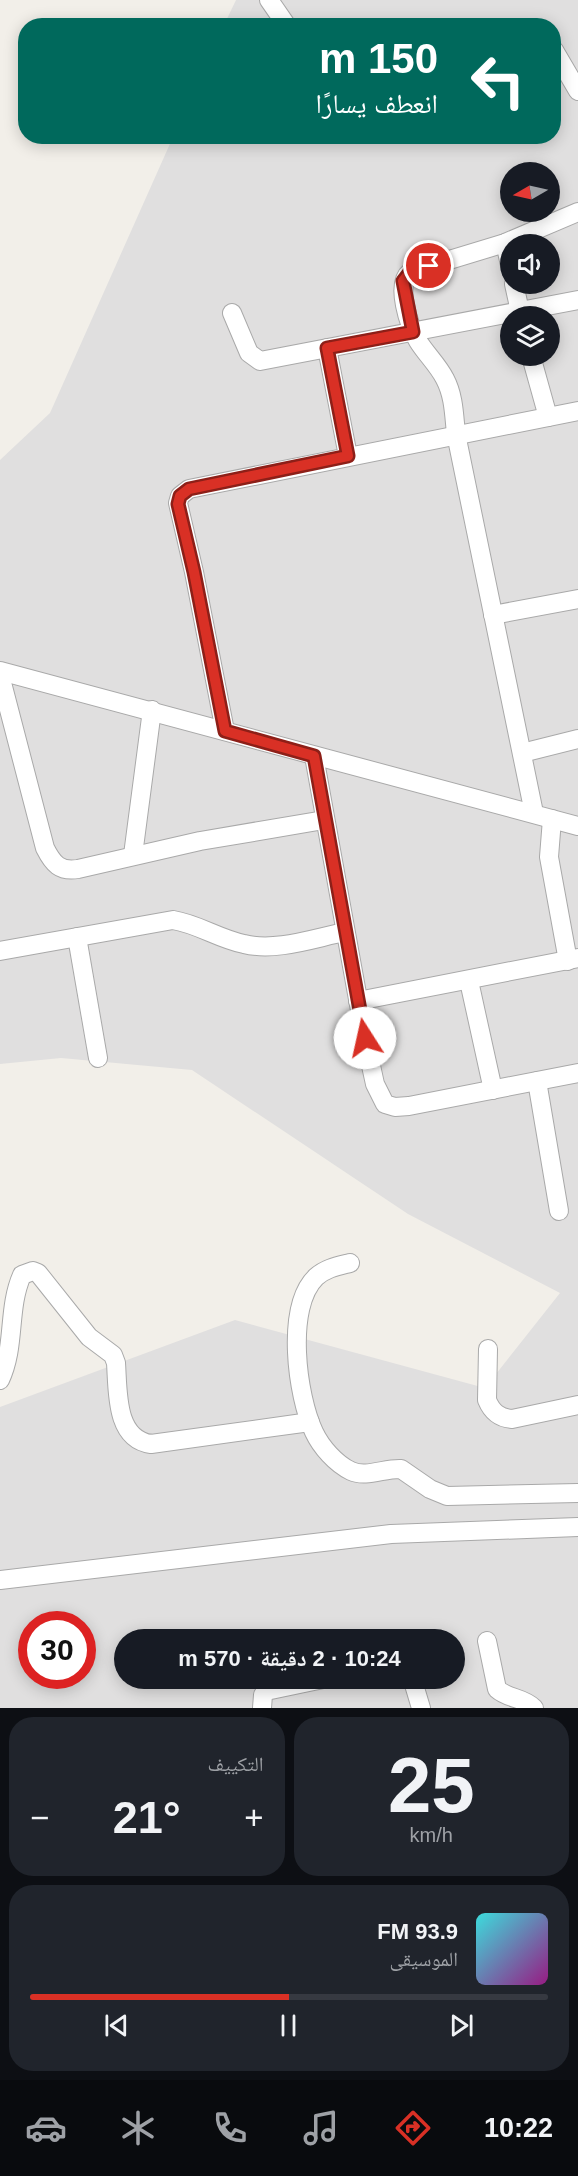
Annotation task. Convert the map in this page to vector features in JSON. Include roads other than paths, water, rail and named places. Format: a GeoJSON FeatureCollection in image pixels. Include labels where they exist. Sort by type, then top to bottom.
{"type":"FeatureCollection","features":[{"type":"Feature","properties":{"kind":"street"},"geometry":{"type":"LineString","coordinates":[[269,0],[281,18]]}},
{"type":"Feature","properties":{"kind":"street"},"geometry":{"type":"LineString","coordinates":[[561,62],[578,91]]}},
{"type":"Feature","properties":{"kind":"street"},"geometry":{"type":"LineString","coordinates":[[526,234],[578,212]]}},
{"type":"Feature","properties":{"kind":"street"},"geometry":{"type":"LineString","coordinates":[[500,245],[410,272],[405,276],[402,287],[413,332],[445,378],[454,410],[456,434],[534,813]]}},
{"type":"Feature","properties":{"kind":"street"},"geometry":{"type":"LineString","coordinates":[[553,306],[578,300]]}},
{"type":"Feature","properties":{"kind":"street"},"geometry":{"type":"LineString","coordinates":[[232,313],[249,353],[255,360],[500,317]]}},
{"type":"Feature","properties":{"kind":"street"},"geometry":{"type":"LineString","coordinates":[[327,348],[348,456]]}},
{"type":"Feature","properties":{"kind":"street"},"geometry":{"type":"LineString","coordinates":[[534,366],[548,417]]}},
{"type":"Feature","properties":{"kind":"street"},"geometry":{"type":"LineString","coordinates":[[225,731],[179,499],[189,489],[578,411]]}},
{"type":"Feature","properties":{"kind":"street"},"geometry":{"type":"LineString","coordinates":[[493,615],[578,599]]}},
{"type":"Feature","properties":{"kind":"street"},"geometry":{"type":"LineString","coordinates":[[0,671],[578,825]]}},
{"type":"Feature","properties":{"kind":"street"},"geometry":{"type":"LineString","coordinates":[[0,675],[45,848],[57,867],[67,871],[133,855],[324,820]]}},
{"type":"Feature","properties":{"kind":"street"},"geometry":{"type":"LineString","coordinates":[[133,855],[152,710]]}},
{"type":"Feature","properties":{"kind":"street"},"geometry":{"type":"LineString","coordinates":[[522,753],[578,739]]}},
{"type":"Feature","properties":{"kind":"street"},"geometry":{"type":"LineString","coordinates":[[314,756],[358,1001],[375,1084],[385,1104],[395,1107],[410,1106],[578,1073]]}},
{"type":"Feature","properties":{"kind":"street"},"geometry":{"type":"LineString","coordinates":[[358,1001],[573,960],[549,857],[552,819]]}},
{"type":"Feature","properties":{"kind":"street"},"geometry":{"type":"LineString","coordinates":[[0,951],[173,920],[186,922],[229,940],[255,946],[274,945],[345,932]]}},
{"type":"Feature","properties":{"kind":"street"},"geometry":{"type":"LineString","coordinates":[[77,938],[98,1058]]}},
{"type":"Feature","properties":{"kind":"street"},"geometry":{"type":"LineString","coordinates":[[469,981],[493,1090]]}},
{"type":"Feature","properties":{"kind":"street"},"geometry":{"type":"LineString","coordinates":[[537,1081],[559,1211]]}},
{"type":"Feature","properties":{"kind":"street"},"geometry":{"type":"LineString","coordinates":[[350,1263],[329,1268],[316,1277],[304,1300],[297,1329],[297,1359],[310,1422],[323,1446],[340,1465],[354,1472],[401,1469],[430,1489],[459,1497],[578,1493]]}},
{"type":"Feature","properties":{"kind":"street"},"geometry":{"type":"LineString","coordinates":[[0,1380],[10,1356],[13,1301],[22,1275],[33,1271],[42,1278],[89,1337],[112,1355],[116,1363],[122,1418],[129,1433],[140,1442],[151,1444],[310,1422]]}},
{"type":"Feature","properties":{"kind":"street"},"geometry":{"type":"LineString","coordinates":[[488,1349],[487,1400],[490,1408],[503,1419],[578,1405]]}},
{"type":"Feature","properties":{"kind":"street"},"geometry":{"type":"LineString","coordinates":[[0,1580],[391,1534],[578,1527]]}},
{"type":"Feature","properties":{"kind":"street"},"geometry":{"type":"LineString","coordinates":[[487,1641],[497,1689],[501,1693],[526,1700],[534,1708]]}},
{"type":"Feature","properties":{"kind":"street"},"geometry":{"type":"LineString","coordinates":[[262,1708],[262,1695],[266,1690],[271,1689]]}},
{"type":"Feature","properties":{"kind":"street"},"geometry":{"type":"LineString","coordinates":[[415,1689],[421,1708]]}}]}
